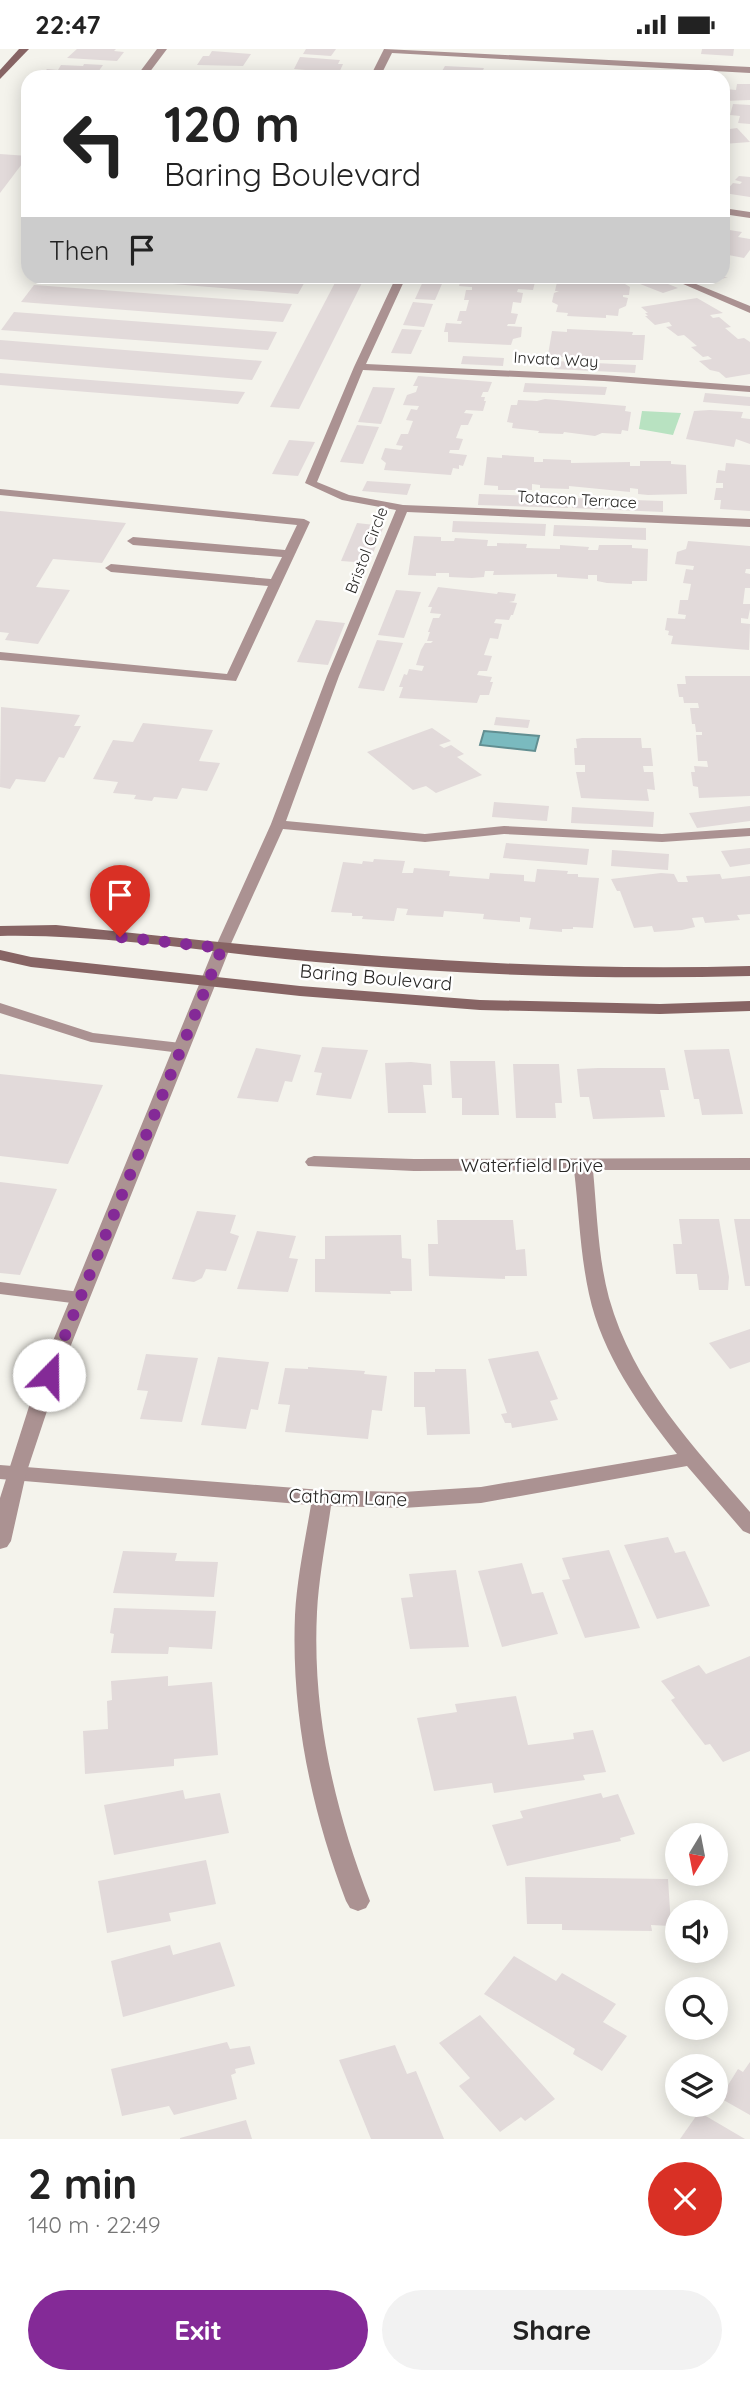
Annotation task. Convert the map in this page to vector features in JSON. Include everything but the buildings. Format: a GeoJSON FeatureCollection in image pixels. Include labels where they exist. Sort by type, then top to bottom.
{"type":"FeatureCollection","features":[{"type":"Feature","properties":{"kind":"main road"},"geometry":{"type":"LineString","coordinates":[[0,76],[24,49]]}},
{"type":"Feature","properties":{"kind":"main road","name":"Baring Boulevard"},"geometry":{"type":"LineString","coordinates":[[0,931],[56,930],[407,967],[604,975],[750,971]]}},
{"type":"Feature","properties":{"kind":"main road","name":"Baring Boulevard"},"geometry":{"type":"LineString","coordinates":[[0,955],[31,962],[208,982],[377,999],[492,1007],[595,1010],[750,1006]]}},
{"type":"Feature","properties":{"kind":"street"},"geometry":{"type":"LineString","coordinates":[[146,70],[162,49]]}},
{"type":"Feature","properties":{"kind":"street"},"geometry":{"type":"LineString","coordinates":[[378,70],[389,49],[750,70]]}},
{"type":"Feature","properties":{"kind":"street"},"geometry":{"type":"LineString","coordinates":[[662,65],[662,70]]}},
{"type":"Feature","properties":{"kind":"street"},"geometry":{"type":"LineString","coordinates":[[730,212],[750,215]]}},
{"type":"Feature","properties":{"kind":"street"},"geometry":{"type":"LineString","coordinates":[[0,1541],[8,1473],[222,948]]}},
{"type":"Feature","properties":{"kind":"street","name":"Waterfield Drive"},"geometry":{"type":"LineString","coordinates":[[314,1162],[414,1165],[750,1164]]}},
{"type":"Feature","properties":{"kind":"street"},"geometry":{"type":"LineString","coordinates":[[583,1165],[598,1296],[613,1342],[639,1389],[750,1525]]}},
{"type":"Feature","properties":{"kind":"street","name":"Catham Lane"},"geometry":{"type":"LineString","coordinates":[[8,1473],[322,1498],[403,1500],[481,1495],[693,1458]]}},
{"type":"Feature","properties":{"kind":"street"},"geometry":{"type":"LineString","coordinates":[[322,1498],[306,1612],[306,1691],[318,1776],[345,1869],[358,1901]]}},
{"type":"Feature","properties":{"kind":"lane","name":"Bristol Circle"},"geometry":{"type":"LineString","coordinates":[[222,948],[278,824],[334,676],[403,508],[346,498],[311,483],[359,367],[398,284]]}},
{"type":"Feature","properties":{"kind":"lane"},"geometry":{"type":"LineString","coordinates":[[688,284],[750,310]]}},
{"type":"Feature","properties":{"kind":"lane","name":"Invata Way"},"geometry":{"type":"LineString","coordinates":[[359,367],[604,378],[750,389]]}},
{"type":"Feature","properties":{"kind":"lane"},"geometry":{"type":"LineString","coordinates":[[0,492],[304,522],[231,678],[0,656]]}},
{"type":"Feature","properties":{"kind":"lane","name":"Totacon Terrace"},"geometry":{"type":"LineString","coordinates":[[403,508],[750,523]]}},
{"type":"Feature","properties":{"kind":"lane"},"geometry":{"type":"LineString","coordinates":[[133,541],[289,554]]}},
{"type":"Feature","properties":{"kind":"lane"},"geometry":{"type":"LineString","coordinates":[[111,568],[275,583]]}},
{"type":"Feature","properties":{"kind":"lane"},"geometry":{"type":"LineString","coordinates":[[278,824],[425,838],[504,830],[662,838],[750,832]]}},
{"type":"Feature","properties":{"kind":"lane"},"geometry":{"type":"LineString","coordinates":[[0,1008],[92,1037],[181,1048]]}},
{"type":"Feature","properties":{"kind":"lane"},"geometry":{"type":"LineString","coordinates":[[0,1288],[80,1298]]}},
{"type":"Feature","properties":{"kind":"green space"},"geometry":{"type":"Polygon","coordinates":[[[642,411],[681,413],[673,435],[639,429],[642,411]]]}},
{"type":"Feature","properties":{"kind":"water"},"geometry":{"type":"Polygon","coordinates":[[[484,731],[539,736],[535,751],[480,745],[484,731]]]}},
{"type":"Feature","properties":{"kind":"route"},"geometry":{"type":"LineString","coordinates":[[49,1375],[222,948],[120,937]]}}]}
